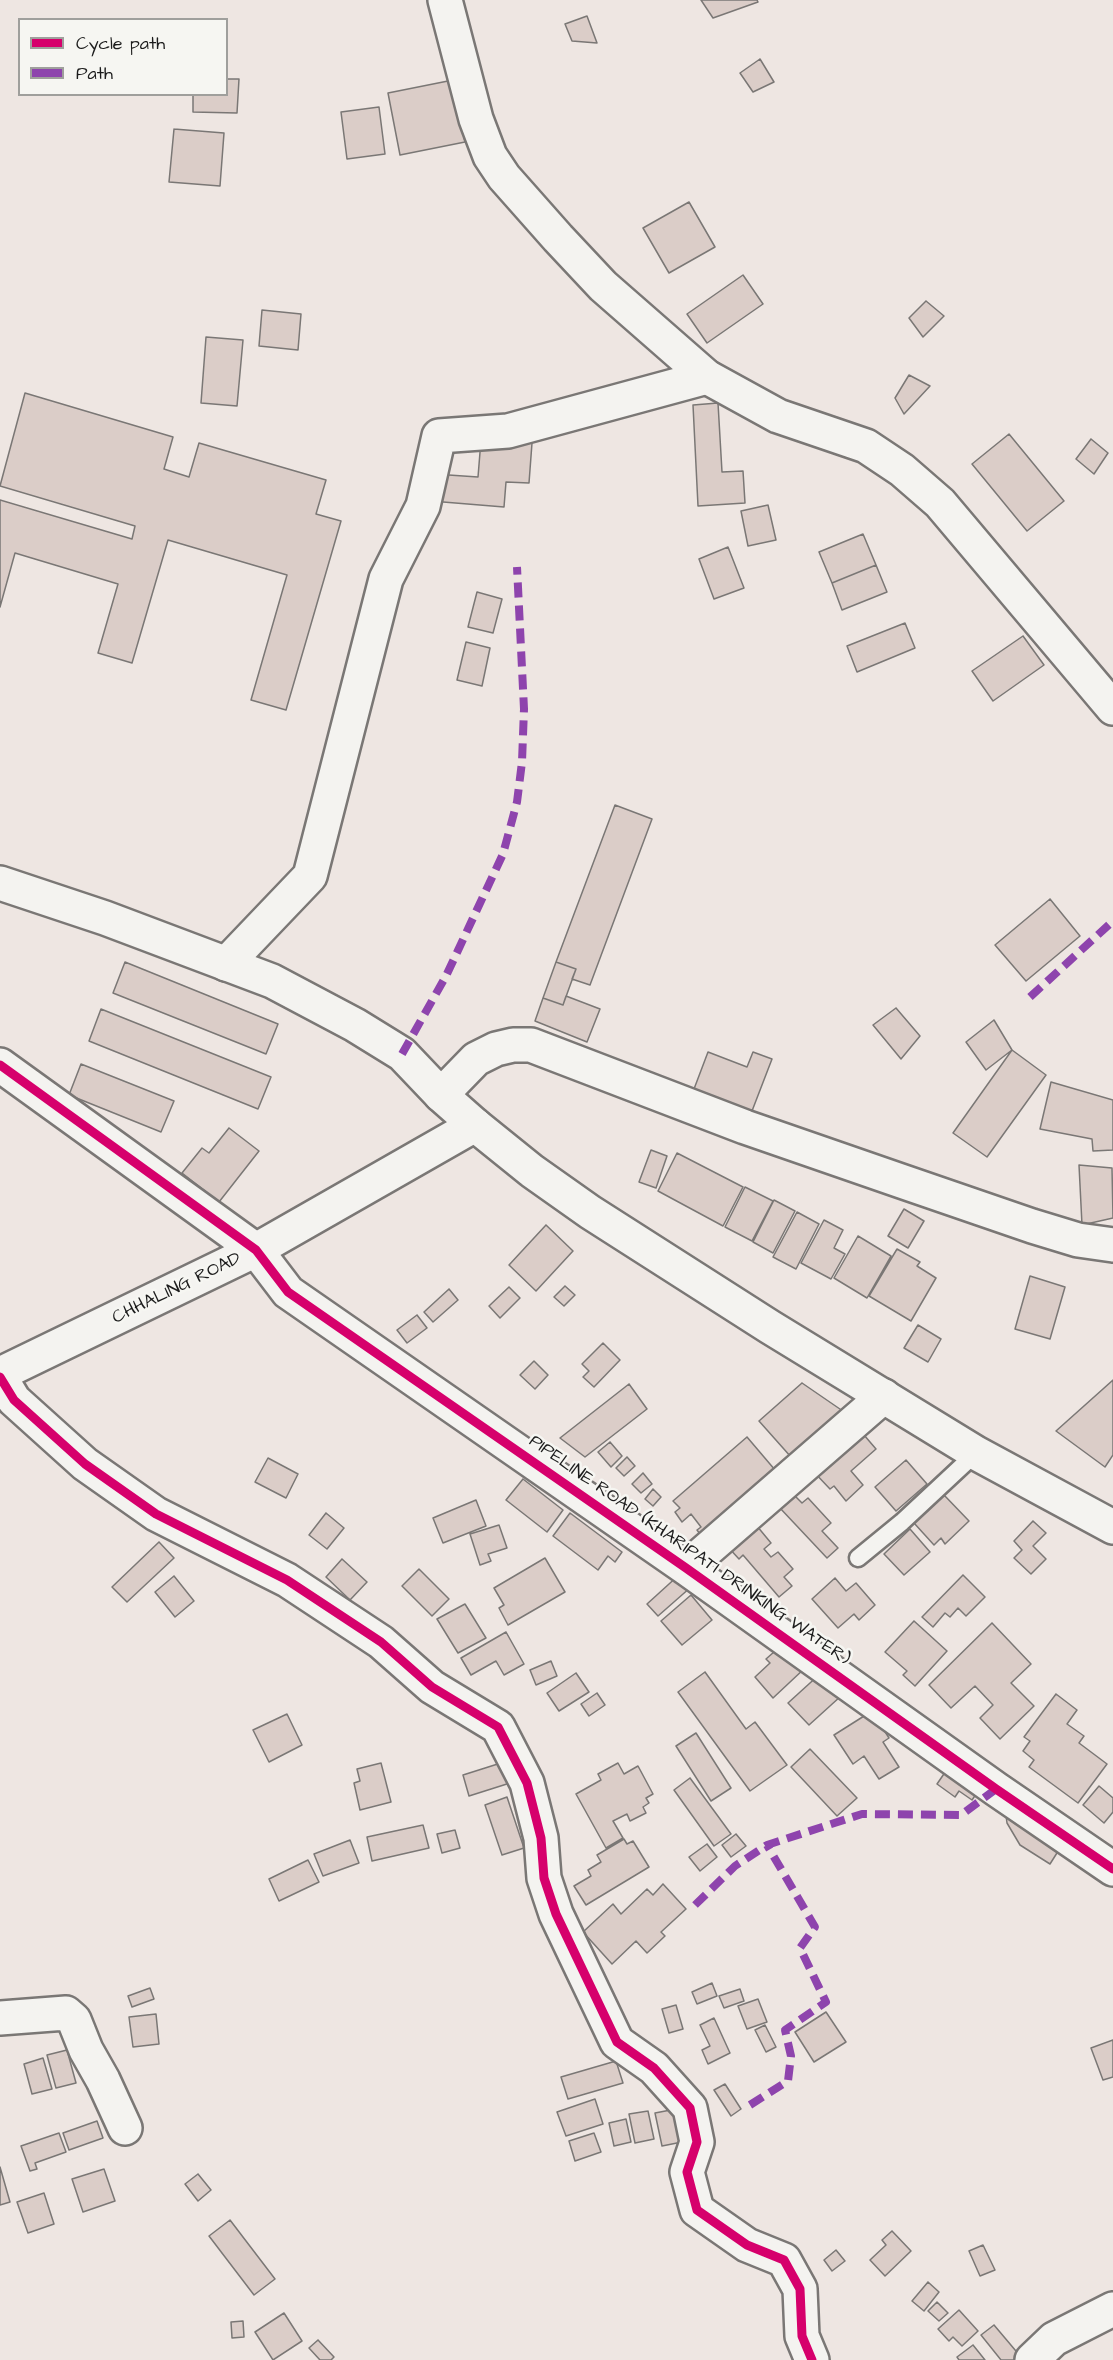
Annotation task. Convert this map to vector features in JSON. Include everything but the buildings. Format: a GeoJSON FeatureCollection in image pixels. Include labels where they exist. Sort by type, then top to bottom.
{"type":"FeatureCollection","features":[{"type":"Feature","properties":{"kind":"street"},"geometry":{"type":"LineString","coordinates":[[446,0],[476,120],[490,156],[504,177],[603,286],[707,377],[778,416],[866,446],[902,470],[939,503],[1113,708]]}},
{"type":"Feature","properties":{"kind":"street"},"geometry":{"type":"LineString","coordinates":[[226,963],[310,876],[386,579],[423,506],[439,436],[508,431],[707,377]]}},
{"type":"Feature","properties":{"kind":"street"},"geometry":{"type":"LineString","coordinates":[[0,883],[105,918],[272,981],[355,1025],[402,1054],[441,1095],[475,1125],[532,1171],[590,1212],[770,1328],[976,1454],[1113,1527]]}},
{"type":"Feature","properties":{"kind":"street"},"geometry":{"type":"LineString","coordinates":[[441,1095],[476,1059],[496,1049],[513,1045],[531,1045],[744,1127],[944,1196],[1078,1240],[1113,1245]]}},
{"type":"Feature","properties":{"kind":"street","name":"PIPELINE ROAD (KHARIPATI DRINKING WATER)"},"geometry":{"type":"LineString","coordinates":[[0,1065],[256,1250],[288,1292],[686,1568],[996,1790],[1113,1869]]}},
{"type":"Feature","properties":{"kind":"street","name":"CHHALING ROAD"},"geometry":{"type":"LineString","coordinates":[[0,1376],[256,1250],[475,1125]]}},
{"type":"Feature","properties":{"kind":"street"},"geometry":{"type":"LineString","coordinates":[[0,1376],[14,1400],[85,1464],[156,1515],[287,1580],[381,1642],[432,1687],[498,1727],[527,1783],[542,1838],[544,1878],[556,1914],[616,2042],[654,2068],[690,2108],[697,2142],[687,2172],[697,2210],[747,2245],[784,2260],[800,2289],[802,2336],[812,2360]]}},
{"type":"Feature","properties":{"kind":"street"},"geometry":{"type":"LineString","coordinates":[[686,1568],[884,1396]]}},
{"type":"Feature","properties":{"kind":"street"},"geometry":{"type":"LineString","coordinates":[[0,2018],[66,2013],[74,2020],[86,2050],[125,2128]]}},
{"type":"Feature","properties":{"kind":"street"},"geometry":{"type":"LineString","coordinates":[[1032,2360],[1054,2339],[1113,2309]]}},
{"type":"Feature","properties":{"kind":"lane"},"geometry":{"type":"LineString","coordinates":[[858,1558],[902,1522],[976,1454]]}},
{"type":"Feature","properties":{"kind":"marked path"},"geometry":{"type":"LineString","coordinates":[[402,1054],[446,976],[503,854],[517,802],[522,762],[524,709],[517,567]]}},
{"type":"Feature","properties":{"kind":"marked path"},"geometry":{"type":"LineString","coordinates":[[1030,997],[1113,921]]}},
{"type":"Feature","properties":{"kind":"marked path"},"geometry":{"type":"LineString","coordinates":[[695,1905],[735,1866],[767,1845],[862,1814],[961,1815],[996,1789]]}},
{"type":"Feature","properties":{"kind":"marked path"},"geometry":{"type":"LineString","coordinates":[[750,2105],[788,2081],[791,2056],[785,2030],[826,2002],[800,1948],[815,1927],[767,1845]]}},
{"type":"Feature","properties":{"kind":"cycle path"},"geometry":{"type":"LineString","coordinates":[[0,1065],[256,1250],[288,1292],[686,1568],[996,1789],[1113,1869]]}},
{"type":"Feature","properties":{"kind":"cycle path"},"geometry":{"type":"LineString","coordinates":[[0,1377],[14,1400],[85,1464],[156,1514],[287,1580],[381,1642],[432,1687],[498,1727],[527,1783],[541,1838],[544,1878],[556,1914],[617,2042],[654,2068],[690,2108],[697,2142],[687,2172],[697,2210],[747,2245],[784,2260],[800,2289],[802,2336],[812,2360]]}}]}
